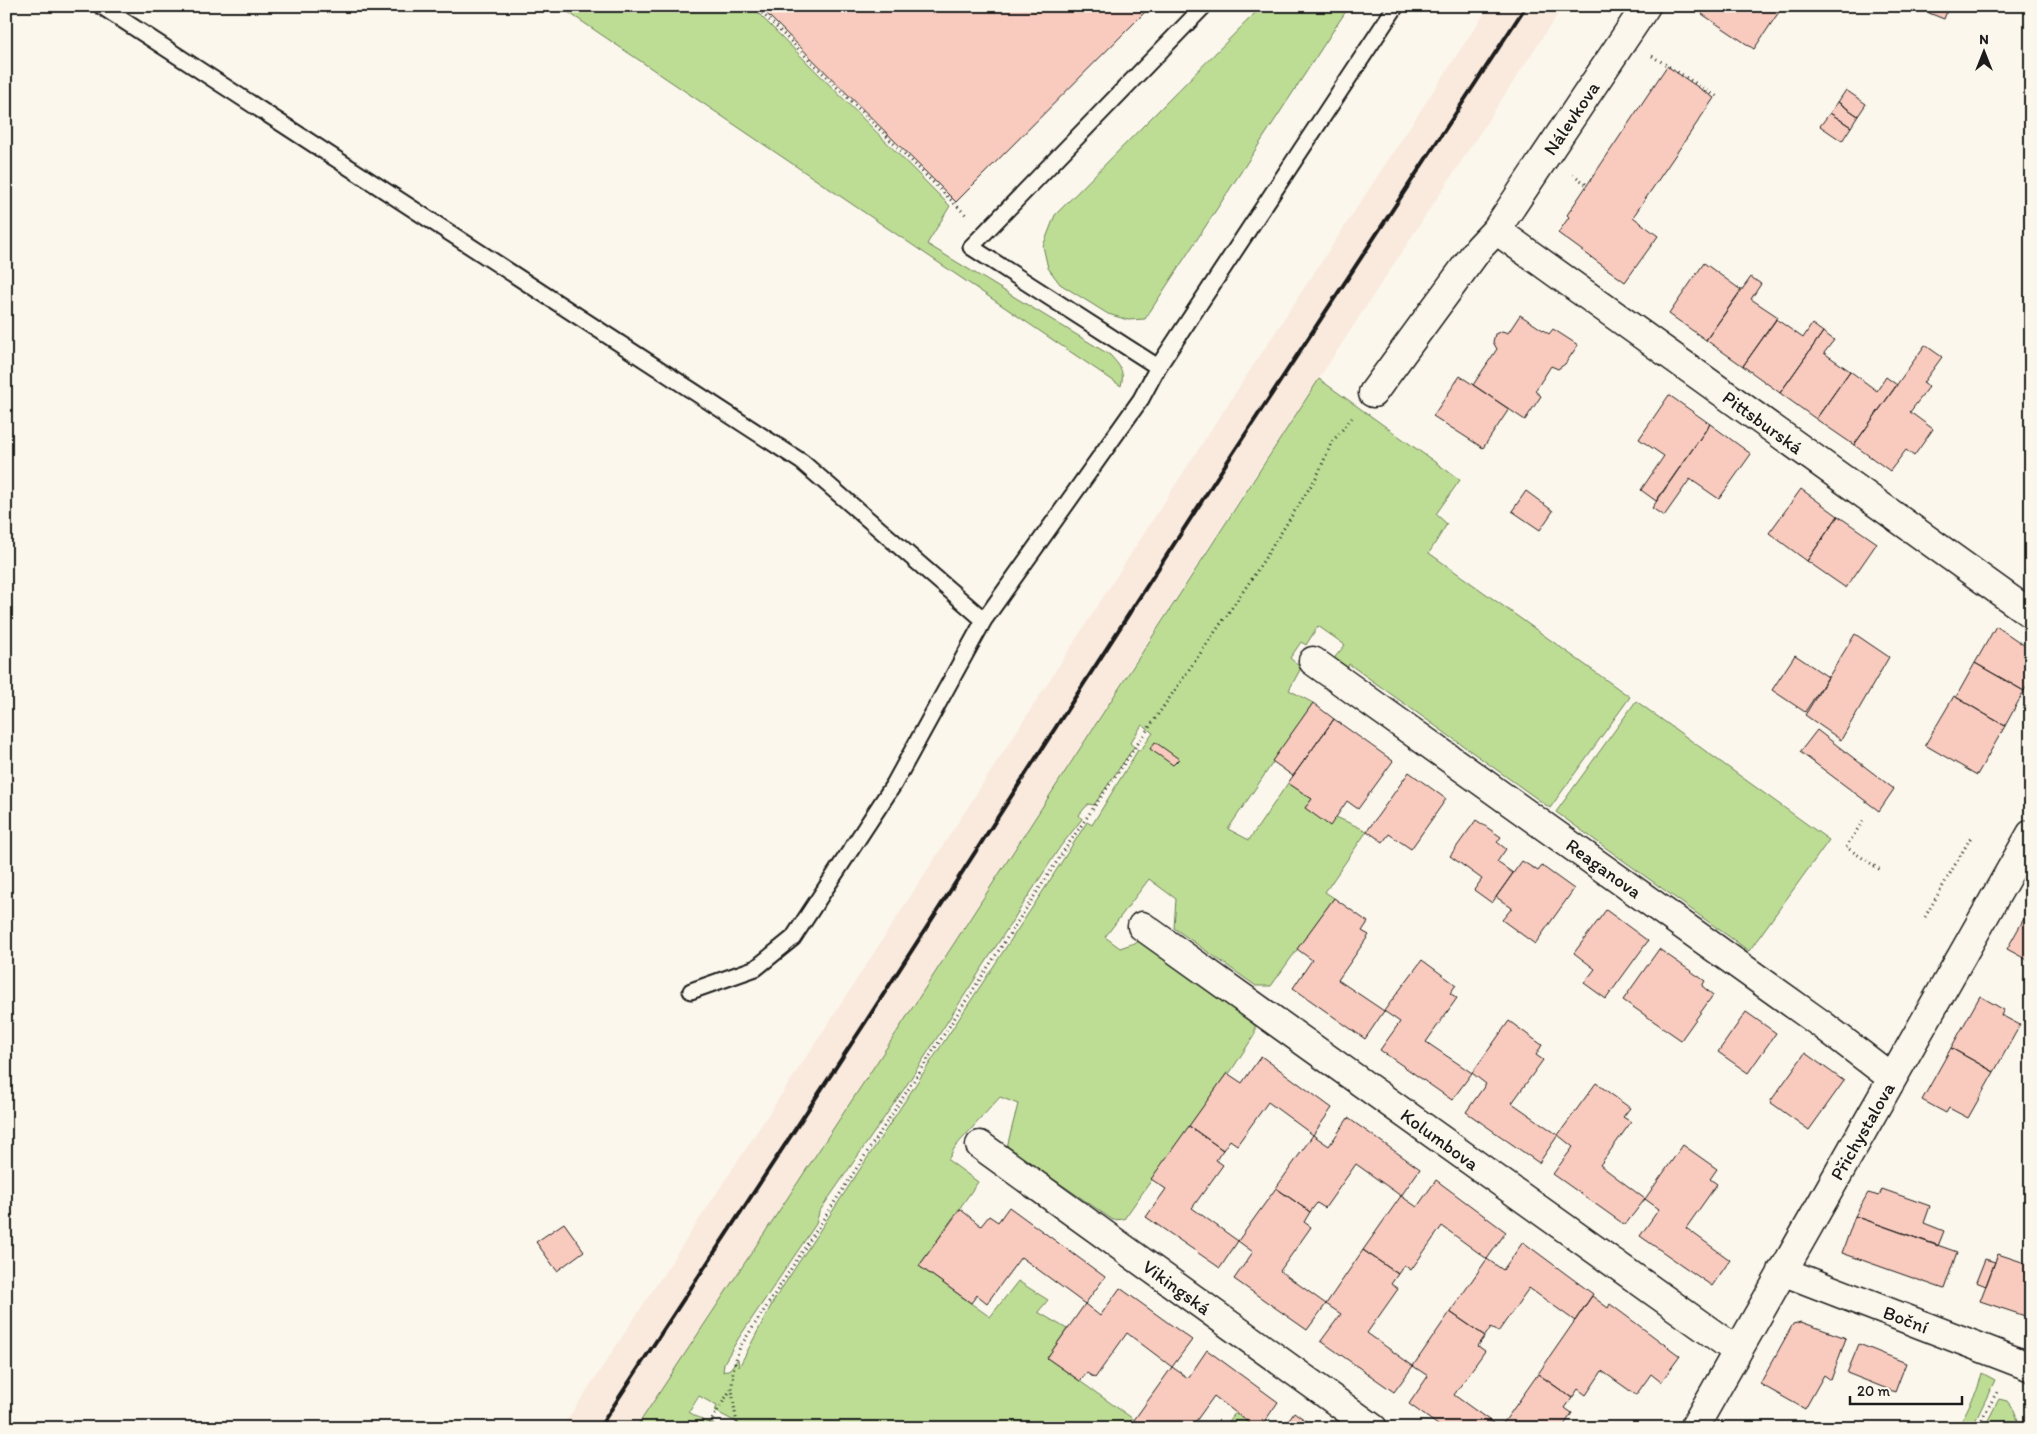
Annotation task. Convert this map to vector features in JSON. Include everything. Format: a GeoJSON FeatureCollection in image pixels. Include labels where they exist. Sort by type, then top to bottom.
{"type":"FeatureCollection","features":[{"type":"Feature","properties":{"kind":"street","name":"Nálevkova"},"geometry":{"type":"LineString","coordinates":[[1373,393],[1479,248],[1496,230],[1646,6]]}},
{"type":"Feature","properties":{"kind":"street","name":"Pittsburská"},"geometry":{"type":"LineString","coordinates":[[1496,230],[2031,614]]}},
{"type":"Feature","properties":{"kind":"street","name":"Reaganova"},"geometry":{"type":"LineString","coordinates":[[1313,661],[1816,1020],[1892,1078]]}},
{"type":"Feature","properties":{"kind":"street","name":"Přichystalova"},"geometry":{"type":"LineString","coordinates":[[1694,1428],[2031,834]]}},
{"type":"Feature","properties":{"kind":"street","name":"Kolumbova"},"geometry":{"type":"LineString","coordinates":[[1142,926],[1737,1351]]}},
{"type":"Feature","properties":{"kind":"street","name":"Vikingská"},"geometry":{"type":"LineString","coordinates":[[980,1145],[1373,1428]]}},
{"type":"Feature","properties":{"kind":"street","name":"Boční"},"geometry":{"type":"LineString","coordinates":[[1782,1271],[2031,1367]]}},
{"type":"Feature","properties":{"kind":"lane"},"geometry":{"type":"LineString","coordinates":[[101,6],[802,462],[984,620]]}},
{"type":"Feature","properties":{"kind":"lane"},"geometry":{"type":"LineString","coordinates":[[1158,367],[971,246],[1204,6]]}},
{"type":"Feature","properties":{"kind":"lane"},"geometry":{"type":"LineString","coordinates":[[691,991],[756,968],[793,938],[894,784],[984,620],[1141,399],[1158,367],[1396,6]]}},
{"type":"Feature","properties":{"kind":"path"},"geometry":{"type":"LineString","coordinates":[[755,6],[953,203],[985,232]]}},
{"type":"Feature","properties":{"kind":"path"},"geometry":{"type":"LineString","coordinates":[[1646,53],[1669,64],[1719,98]]}},
{"type":"Feature","properties":{"kind":"path"},"geometry":{"type":"LineString","coordinates":[[739,1428],[731,1388],[732,1368],[740,1347],[793,1263],[1065,849],[1145,736],[1251,580],[1317,476],[1332,442],[1373,393]]}},
{"type":"Feature","properties":{"kind":"path"},"geometry":{"type":"LineString","coordinates":[[1863,821],[1846,848],[1882,871]]}},
{"type":"Feature","properties":{"kind":"path"},"geometry":{"type":"LineString","coordinates":[[1925,917],[1971,837]]}},
{"type":"Feature","properties":{"kind":"path"},"geometry":{"type":"LineString","coordinates":[[707,1428],[731,1388]]}},
{"type":"Feature","properties":{"kind":"path"},"geometry":{"type":"LineString","coordinates":[[1977,1428],[1998,1390]]}},
{"type":"Feature","properties":{"kind":"shaded area"},"geometry":{"type":"Polygon","coordinates":[[[1489,6],[1563,6],[1242,496],[889,1044],[636,1428],[562,1428],[837,1010],[1190,462],[1489,6]]]}},
{"type":"Feature","properties":{"kind":"green space"},"geometry":{"type":"Polygon","coordinates":[[[559,6],[751,6],[950,206],[927,244],[1110,355],[1121,369],[1121,386],[559,6]]]}},
{"type":"Feature","properties":{"kind":"green space"},"geometry":{"type":"Polygon","coordinates":[[[1262,6],[1344,6],[1346,11],[1145,319],[1128,320],[1108,314],[1060,284],[1048,268],[1043,246],[1055,215],[1262,6]]]}},
{"type":"Feature","properties":{"kind":"green space"},"geometry":{"type":"Polygon","coordinates":[[[1319,379],[1460,480],[1436,514],[1447,524],[1429,553],[1630,697],[1550,808],[1349,664],[1346,672],[1331,662],[1345,645],[1318,626],[1306,645],[1301,642],[1290,658],[1301,668],[1289,690],[1313,703],[1228,829],[1249,840],[1288,783],[1312,799],[1305,808],[1336,817],[1367,831],[1325,892],[1334,898],[1271,986],[1256,986],[1174,928],[1176,899],[1149,879],[1105,937],[1120,948],[1140,941],[1255,1025],[1255,1034],[1229,1074],[1227,1073],[1124,1219],[1113,1220],[1007,1147],[1018,1104],[1000,1097],[955,1147],[948,1160],[978,1182],[919,1266],[990,1317],[1018,1281],[1048,1300],[1038,1312],[1067,1329],[1047,1358],[1146,1428],[737,1428],[738,1423],[715,1411],[717,1406],[699,1396],[689,1412],[707,1423],[709,1421],[720,1428],[636,1428],[889,1044],[1319,379]],[[1142,725],[1130,743],[1134,747],[1094,805],[1088,804],[1079,815],[1082,819],[1060,847],[904,1089],[819,1212],[816,1224],[738,1339],[724,1363],[723,1372],[730,1369],[738,1359],[739,1367],[774,1300],[1087,822],[1092,825],[1138,750],[1141,750],[1153,733],[1142,725]]]}},
{"type":"Feature","properties":{"kind":"green space"},"geometry":{"type":"Polygon","coordinates":[[[1636,701],[1829,840],[1749,951],[1556,812],[1636,701]]]}},
{"type":"Feature","properties":{"kind":"green space"},"geometry":{"type":"Polygon","coordinates":[[[1982,1373],[1995,1380],[1972,1428],[1958,1428],[1978,1388],[1982,1373]]]}},
{"type":"Feature","properties":{"kind":"green space"},"geometry":{"type":"Polygon","coordinates":[[[1999,1399],[2007,1401],[2014,1410],[2021,1428],[1984,1428],[1999,1399]]]}},
{"type":"Feature","properties":{"kind":"green space"},"geometry":{"type":"Polygon","coordinates":[[[1236,1412],[1256,1428],[1224,1428],[1236,1412]]]}},
{"type":"Feature","properties":{"kind":"building"},"geometry":{"type":"Polygon","coordinates":[[[759,6],[1151,6],[956,202],[759,6]]]}},
{"type":"Feature","properties":{"kind":"building"},"geometry":{"type":"Polygon","coordinates":[[[1707,6],[1783,6],[1754,49],[1702,14],[1707,6]]]}},
{"type":"Feature","properties":{"kind":"building"},"geometry":{"type":"Polygon","coordinates":[[[1932,6],[1949,6],[1944,19],[1929,13],[1932,6]]]}},
{"type":"Feature","properties":{"kind":"building"},"geometry":{"type":"Polygon","coordinates":[[[1667,66],[1714,98],[1633,217],[1658,236],[1625,282],[1558,233],[1569,217],[1567,215],[1667,66]]]}},
{"type":"Feature","properties":{"kind":"building"},"geometry":{"type":"Polygon","coordinates":[[[1846,90],[1866,104],[1858,116],[1838,102],[1846,90]]]}},
{"type":"Feature","properties":{"kind":"building"},"geometry":{"type":"Polygon","coordinates":[[[1838,102],[1858,116],[1851,127],[1830,113],[1838,102]]]}},
{"type":"Feature","properties":{"kind":"building"},"geometry":{"type":"Polygon","coordinates":[[[1830,113],[1851,127],[1842,141],[1820,126],[1830,113]]]}},
{"type":"Feature","properties":{"kind":"building"},"geometry":{"type":"Polygon","coordinates":[[[1704,263],[1741,290],[1706,340],[1669,314],[1704,263]]]}},
{"type":"Feature","properties":{"kind":"building"},"geometry":{"type":"Polygon","coordinates":[[[1751,277],[1761,284],[1751,299],[1778,317],[1743,366],[1706,340],[1751,277]]]}},
{"type":"Feature","properties":{"kind":"building"},"geometry":{"type":"Polygon","coordinates":[[[1520,315],[1549,334],[1553,329],[1578,345],[1565,364],[1558,369],[1551,366],[1535,391],[1541,396],[1525,420],[1473,385],[1497,349],[1493,342],[1495,334],[1502,331],[1508,333],[1520,315]]]}},
{"type":"Feature","properties":{"kind":"building"},"geometry":{"type":"Polygon","coordinates":[[[1776,319],[1803,338],[1812,324],[1823,332],[1780,393],[1743,366],[1776,319]]]}},
{"type":"Feature","properties":{"kind":"building"},"geometry":{"type":"Polygon","coordinates":[[[1823,332],[1834,340],[1824,353],[1850,371],[1816,419],[1780,393],[1823,332]]]}},
{"type":"Feature","properties":{"kind":"building"},"geometry":{"type":"Polygon","coordinates":[[[1925,345],[1942,357],[1923,383],[1929,387],[1910,412],[1933,429],[1914,456],[1906,450],[1890,471],[1854,445],[1925,345]]]}},
{"type":"Feature","properties":{"kind":"building"},"geometry":{"type":"Polygon","coordinates":[[[1850,371],[1877,391],[1886,377],[1897,385],[1854,445],[1816,419],[1850,371]]]}},
{"type":"Feature","properties":{"kind":"building"},"geometry":{"type":"Polygon","coordinates":[[[1460,376],[1509,409],[1483,448],[1433,416],[1460,376]]]}},
{"type":"Feature","properties":{"kind":"building"},"geometry":{"type":"Polygon","coordinates":[[[1669,395],[1710,424],[1656,501],[1641,490],[1664,456],[1639,439],[1669,395]]]}},
{"type":"Feature","properties":{"kind":"building"},"geometry":{"type":"Polygon","coordinates":[[[1710,424],[1751,454],[1719,499],[1690,479],[1664,516],[1652,508],[1710,424]]]}},
{"type":"Feature","properties":{"kind":"building"},"geometry":{"type":"Polygon","coordinates":[[[1801,489],[1838,516],[1807,561],[1769,533],[1801,489]]]}},
{"type":"Feature","properties":{"kind":"building"},"geometry":{"type":"Polygon","coordinates":[[[1526,491],[1553,511],[1540,530],[1512,511],[1526,491]]]}},
{"type":"Feature","properties":{"kind":"building"},"geometry":{"type":"Polygon","coordinates":[[[1838,516],[1877,543],[1846,588],[1807,561],[1838,516]]]}},
{"type":"Feature","properties":{"kind":"building"},"geometry":{"type":"Polygon","coordinates":[[[1996,626],[2031,650],[2031,679],[2024,691],[1975,663],[1996,626]]]}},
{"type":"Feature","properties":{"kind":"building"},"geometry":{"type":"Polygon","coordinates":[[[1855,634],[1889,657],[1841,740],[1805,715],[1855,634]]]}},
{"type":"Feature","properties":{"kind":"building"},"geometry":{"type":"Polygon","coordinates":[[[1795,655],[1828,677],[1805,712],[1772,690],[1795,655]]]}},
{"type":"Feature","properties":{"kind":"building"},"geometry":{"type":"Polygon","coordinates":[[[1975,663],[2024,691],[2005,726],[1956,697],[1975,663]]]}},
{"type":"Feature","properties":{"kind":"building"},"geometry":{"type":"Polygon","coordinates":[[[1954,696],[2005,726],[1977,775],[1925,745],[1954,696]]]}},
{"type":"Feature","properties":{"kind":"building"},"geometry":{"type":"Polygon","coordinates":[[[1313,703],[1334,719],[1293,776],[1272,761],[1313,703]]]}},
{"type":"Feature","properties":{"kind":"building"},"geometry":{"type":"Polygon","coordinates":[[[1334,719],[1393,761],[1358,809],[1347,801],[1330,826],[1305,808],[1312,799],[1288,783],[1334,719]]]}},
{"type":"Feature","properties":{"kind":"building"},"geometry":{"type":"Polygon","coordinates":[[[1817,730],[1894,789],[1879,811],[1800,752],[1817,730]]]}},
{"type":"Feature","properties":{"kind":"building"},"geometry":{"type":"Polygon","coordinates":[[[1155,742],[1179,759],[1173,765],[1150,749],[1155,742]]]}},
{"type":"Feature","properties":{"kind":"building"},"geometry":{"type":"Polygon","coordinates":[[[1409,772],[1446,799],[1411,849],[1389,834],[1383,842],[1367,831],[1409,772]]]}},
{"type":"Feature","properties":{"kind":"building"},"geometry":{"type":"Polygon","coordinates":[[[1476,820],[1501,837],[1497,842],[1506,849],[1497,862],[1513,873],[1492,903],[1474,890],[1482,879],[1450,856],[1476,820]]]}},
{"type":"Feature","properties":{"kind":"building"},"geometry":{"type":"Polygon","coordinates":[[[1522,861],[1538,871],[1542,866],[1574,889],[1535,944],[1502,920],[1512,908],[1496,897],[1522,861]]]}},
{"type":"Feature","properties":{"kind":"building"},"geometry":{"type":"Polygon","coordinates":[[[1334,898],[1368,922],[1362,931],[1369,935],[1338,980],[1384,1011],[1365,1039],[1293,988],[1312,960],[1297,949],[1334,898]]]}},
{"type":"Feature","properties":{"kind":"building"},"geometry":{"type":"Polygon","coordinates":[[[2031,906],[2031,962],[2007,949],[2031,906]]]}},
{"type":"Feature","properties":{"kind":"building"},"geometry":{"type":"Polygon","coordinates":[[[1606,910],[1648,941],[1606,999],[1584,983],[1595,969],[1574,953],[1606,910]]]}},
{"type":"Feature","properties":{"kind":"building"},"geometry":{"type":"Polygon","coordinates":[[[1659,949],[1705,981],[1702,986],[1713,995],[1681,1040],[1623,1000],[1659,949]]]}},
{"type":"Feature","properties":{"kind":"building"},"geometry":{"type":"Polygon","coordinates":[[[1422,960],[1456,985],[1450,993],[1457,998],[1426,1042],[1472,1073],[1452,1100],[1380,1050],[1400,1022],[1384,1011],[1422,960]]]}},
{"type":"Feature","properties":{"kind":"building"},"geometry":{"type":"Polygon","coordinates":[[[1980,996],[2004,1010],[2001,1015],[2020,1025],[1994,1072],[1951,1048],[1980,996]]]}},
{"type":"Feature","properties":{"kind":"building"},"geometry":{"type":"Polygon","coordinates":[[[1746,1012],[1776,1033],[1748,1073],[1718,1052],[1746,1012]]]}},
{"type":"Feature","properties":{"kind":"building"},"geometry":{"type":"Polygon","coordinates":[[[1509,1021],[1542,1045],[1536,1055],[1543,1060],[1512,1103],[1558,1135],[1539,1163],[1466,1112],[1486,1084],[1472,1073],[1509,1021]]]}},
{"type":"Feature","properties":{"kind":"building"},"geometry":{"type":"Polygon","coordinates":[[[1951,1048],[1994,1072],[1968,1118],[1949,1108],[1946,1113],[1922,1100],[1951,1048]]]}},
{"type":"Feature","properties":{"kind":"building"},"geometry":{"type":"Polygon","coordinates":[[[1805,1053],[1844,1081],[1809,1130],[1770,1102],[1805,1053]]]}},
{"type":"Feature","properties":{"kind":"building"},"geometry":{"type":"Polygon","coordinates":[[[1261,1056],[1332,1108],[1313,1135],[1268,1102],[1237,1145],[1230,1140],[1223,1150],[1189,1126],[1227,1073],[1242,1083],[1261,1056]]]}},
{"type":"Feature","properties":{"kind":"building"},"geometry":{"type":"Polygon","coordinates":[[[1596,1083],[1630,1108],[1623,1117],[1631,1122],[1600,1165],[1645,1199],[1625,1225],[1553,1174],[1573,1147],[1558,1135],[1596,1083]]]}},
{"type":"Feature","properties":{"kind":"building"},"geometry":{"type":"Polygon","coordinates":[[[1348,1118],[1420,1169],[1401,1196],[1356,1164],[1325,1208],[1317,1203],[1310,1212],[1276,1188],[1313,1135],[1329,1146],[1348,1118]]]}},
{"type":"Feature","properties":{"kind":"building"},"geometry":{"type":"Polygon","coordinates":[[[1189,1126],[1223,1150],[1216,1160],[1223,1165],[1192,1208],[1238,1241],[1220,1268],[1146,1217],[1166,1189],[1151,1179],[1189,1126]]]}},
{"type":"Feature","properties":{"kind":"building"},"geometry":{"type":"Polygon","coordinates":[[[1683,1145],[1717,1169],[1710,1179],[1717,1184],[1686,1228],[1730,1260],[1712,1286],[1640,1236],[1659,1209],[1645,1199],[1683,1145]]]}},
{"type":"Feature","properties":{"kind":"building"},"geometry":{"type":"Polygon","coordinates":[[[1436,1180],[1506,1232],[1487,1259],[1442,1226],[1411,1270],[1404,1265],[1398,1274],[1363,1250],[1401,1196],[1417,1207],[1436,1180]]]}},
{"type":"Feature","properties":{"kind":"building"},"geometry":{"type":"Polygon","coordinates":[[[1276,1188],[1310,1212],[1304,1222],[1311,1227],[1280,1271],[1326,1304],[1307,1330],[1234,1279],[1253,1252],[1238,1241],[1276,1188]]]}},
{"type":"Feature","properties":{"kind":"building"},"geometry":{"type":"Polygon","coordinates":[[[1882,1189],[1930,1206],[1924,1223],[1944,1231],[1938,1246],[1855,1216],[1868,1193],[1879,1196],[1882,1189]]]}},
{"type":"Feature","properties":{"kind":"building"},"geometry":{"type":"Polygon","coordinates":[[[1009,1207],[1105,1277],[1085,1304],[1021,1257],[987,1303],[977,1295],[971,1303],[919,1266],[960,1209],[981,1226],[989,1216],[998,1222],[1009,1207]]]}},
{"type":"Feature","properties":{"kind":"building"},"geometry":{"type":"Polygon","coordinates":[[[1855,1216],[1957,1252],[1944,1289],[1842,1253],[1855,1216]]]}},
{"type":"Feature","properties":{"kind":"building"},"geometry":{"type":"Polygon","coordinates":[[[564,1223],[584,1251],[557,1271],[536,1242],[564,1223]]]}},
{"type":"Feature","properties":{"kind":"building"},"geometry":{"type":"Polygon","coordinates":[[[1523,1242],[1593,1294],[1575,1321],[1529,1288],[1498,1332],[1491,1327],[1485,1336],[1450,1312],[1487,1259],[1503,1270],[1523,1242]]]}},
{"type":"Feature","properties":{"kind":"building"},"geometry":{"type":"Polygon","coordinates":[[[1363,1250],[1398,1274],[1391,1284],[1398,1289],[1367,1333],[1413,1366],[1394,1392],[1321,1341],[1341,1314],[1326,1304],[1363,1250]]]}},
{"type":"Feature","properties":{"kind":"building"},"geometry":{"type":"Polygon","coordinates":[[[1998,1254],[2031,1265],[2031,1318],[1980,1301],[1998,1254]]]}},
{"type":"Feature","properties":{"kind":"building"},"geometry":{"type":"Polygon","coordinates":[[[1985,1259],[1995,1262],[1986,1286],[1976,1282],[1985,1259]]]}},
{"type":"Feature","properties":{"kind":"building"},"geometry":{"type":"Polygon","coordinates":[[[1120,1288],[1192,1340],[1172,1367],[1127,1333],[1095,1378],[1087,1373],[1080,1381],[1047,1358],[1085,1304],[1100,1316],[1120,1288]]]}},
{"type":"Feature","properties":{"kind":"building"},"geometry":{"type":"Polygon","coordinates":[[[1592,1296],[1608,1308],[1610,1304],[1680,1356],[1661,1382],[1651,1374],[1636,1395],[1602,1371],[1586,1395],[1578,1389],[1572,1398],[1538,1374],[1592,1296]]]}},
{"type":"Feature","properties":{"kind":"building"},"geometry":{"type":"Polygon","coordinates":[[[1450,1312],[1485,1336],[1478,1346],[1485,1351],[1454,1395],[1500,1428],[1442,1428],[1409,1404],[1428,1376],[1413,1366],[1450,1312]]]}},
{"type":"Feature","properties":{"kind":"building"},"geometry":{"type":"Polygon","coordinates":[[[1801,1322],[1846,1338],[1831,1380],[1824,1375],[1805,1409],[1760,1384],[1793,1324],[1801,1322]]]}},
{"type":"Feature","properties":{"kind":"building"},"geometry":{"type":"Polygon","coordinates":[[[1859,1344],[1906,1363],[1895,1392],[1847,1373],[1859,1344]]]}},
{"type":"Feature","properties":{"kind":"building"},"geometry":{"type":"Polygon","coordinates":[[[1207,1350],[1278,1402],[1260,1428],[1256,1428],[1214,1396],[1191,1428],[1145,1428],[1134,1420],[1172,1367],[1188,1378],[1207,1350]]]}},
{"type":"Feature","properties":{"kind":"building"},"geometry":{"type":"Polygon","coordinates":[[[1538,1374],[1572,1398],[1565,1408],[1572,1413],[1562,1428],[1500,1428],[1538,1374]]]}},
{"type":"Feature","properties":{"kind":"building"},"geometry":{"type":"Polygon","coordinates":[[[1294,1412],[1316,1428],[1283,1428],[1294,1412]]]}},
{"type":"Feature","properties":{"kind":"railway"},"geometry":{"type":"LineString","coordinates":[[599,1428],[863,1026],[1216,479],[1526,6]]}}]}
